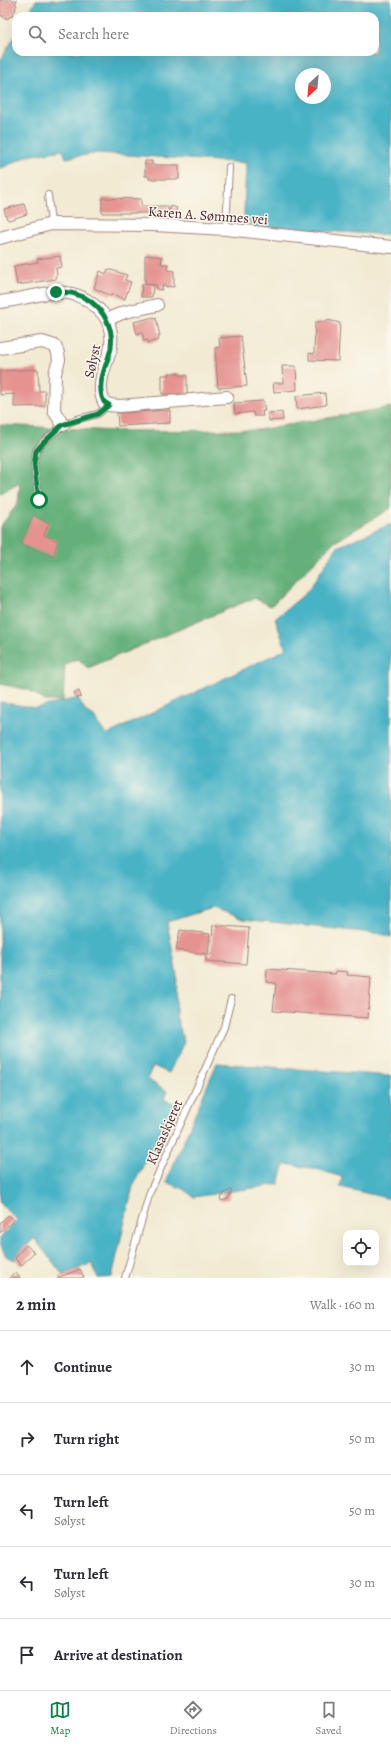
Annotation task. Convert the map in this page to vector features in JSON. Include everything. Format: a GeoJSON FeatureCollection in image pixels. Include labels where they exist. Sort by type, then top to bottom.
{"type":"FeatureCollection","features":[{"type":"Feature","properties":{"kind":"street","name":"Karen A. Sømmes vei"},"geometry":{"type":"LineString","coordinates":[[0,238],[51,224],[154,225],[226,229],[391,247]]}},
{"type":"Feature","properties":{"kind":"street"},"geometry":{"type":"LineString","coordinates":[[0,302],[56,292],[75,294],[89,300],[108,319],[124,312],[157,306]]}},
{"type":"Feature","properties":{"kind":"street","name":"Sølyst"},"geometry":{"type":"LineString","coordinates":[[108,319],[111,347],[102,378],[101,390],[104,402],[109,405]]}},
{"type":"Feature","properties":{"kind":"street"},"geometry":{"type":"LineString","coordinates":[[0,348],[42,342],[55,346],[59,360],[55,373],[54,411],[62,425]]}},
{"type":"Feature","properties":{"kind":"street"},"geometry":{"type":"LineString","coordinates":[[109,405],[120,406],[227,397]]}},
{"type":"Feature","properties":{"kind":"lane"},"geometry":{"type":"LineString","coordinates":[[226,229],[229,167]]}},
{"type":"Feature","properties":{"kind":"lane"},"geometry":{"type":"LineString","coordinates":[[48,195],[51,224]]}},
{"type":"Feature","properties":{"kind":"lane"},"geometry":{"type":"LineString","coordinates":[[39,500],[34,464],[36,451],[62,425],[98,414],[109,405]]}},
{"type":"Feature","properties":{"kind":"lane","name":"Klasaskjeret"},"geometry":{"type":"LineString","coordinates":[[126,1278],[150,1192],[224,1027],[231,998]]}},
{"type":"Feature","properties":{"kind":"green space"},"geometry":{"type":"Polygon","coordinates":[[[391,407],[391,508],[333,543],[271,606],[254,598],[88,668],[78,659],[65,664],[63,701],[45,701],[29,690],[0,684],[0,527],[18,503],[20,483],[0,494],[0,425],[115,431],[258,430],[391,407]]]}},
{"type":"Feature","properties":{"kind":"water"},"geometry":{"type":"Polygon","coordinates":[[[36,0],[391,0],[391,235],[254,227],[244,215],[246,163],[98,153],[66,158],[63,150],[27,156],[0,169],[0,61],[12,41],[12,56],[379,56],[379,12],[29,12],[36,0]]]}},
{"type":"Feature","properties":{"kind":"water"},"geometry":{"type":"Polygon","coordinates":[[[391,524],[391,937],[382,934],[243,919],[213,908],[167,922],[177,975],[176,1016],[184,1042],[169,1073],[153,1066],[147,1079],[167,1091],[164,1100],[174,1103],[133,1186],[112,1277],[98,1278],[92,1263],[63,1275],[34,1238],[15,1260],[6,1256],[0,1244],[0,1237],[17,1220],[0,1203],[0,702],[36,708],[78,698],[86,712],[94,717],[106,735],[286,649],[275,619],[308,591],[337,547],[391,524]]]}},
{"type":"Feature","properties":{"kind":"water"},"geometry":{"type":"Polygon","coordinates":[[[217,1063],[391,1076],[391,1199],[340,1187],[342,1177],[316,1169],[285,1164],[279,1184],[194,1197],[183,1189],[166,1182],[217,1063]]]}},
{"type":"Feature","properties":{"kind":"building"},"geometry":{"type":"Polygon","coordinates":[[[0,0],[17,0],[15,4],[17,5],[16,9],[14,12],[12,12],[11,17],[10,16],[8,19],[0,15],[0,0]]]}},
{"type":"Feature","properties":{"kind":"building"},"geometry":{"type":"Polygon","coordinates":[[[145,161],[152,161],[152,165],[179,165],[179,179],[149,179],[149,176],[145,176],[145,161]]]}},
{"type":"Feature","properties":{"kind":"building"},"geometry":{"type":"Polygon","coordinates":[[[102,198],[141,199],[141,206],[168,206],[168,213],[102,213],[102,198]]]}},
{"type":"Feature","properties":{"kind":"building"},"geometry":{"type":"Polygon","coordinates":[[[24,204],[27,214],[9,220],[7,219],[4,209],[24,204]]]}},
{"type":"Feature","properties":{"kind":"building"},"geometry":{"type":"Polygon","coordinates":[[[171,206],[177,208],[174,215],[169,213],[171,206]]]}},
{"type":"Feature","properties":{"kind":"building"},"geometry":{"type":"Polygon","coordinates":[[[145,255],[162,257],[161,264],[168,264],[167,270],[174,271],[174,287],[162,286],[162,290],[156,289],[156,285],[145,284],[145,255]]]}},
{"type":"Feature","properties":{"kind":"building"},"geometry":{"type":"Polygon","coordinates":[[[60,256],[62,267],[56,268],[56,279],[17,285],[14,266],[38,262],[37,259],[60,256]]]}},
{"type":"Feature","properties":{"kind":"building"},"geometry":{"type":"Polygon","coordinates":[[[108,269],[127,275],[125,280],[131,282],[125,299],[112,294],[111,296],[94,288],[100,271],[106,274],[108,269]]]}},
{"type":"Feature","properties":{"kind":"building"},"geometry":{"type":"Polygon","coordinates":[[[142,284],[153,285],[152,297],[141,297],[142,284]]]}},
{"type":"Feature","properties":{"kind":"building"},"geometry":{"type":"Polygon","coordinates":[[[154,317],[154,319],[156,318],[160,336],[158,336],[159,340],[148,343],[148,340],[144,341],[142,332],[137,334],[134,322],[154,317]]]}},
{"type":"Feature","properties":{"kind":"building"},"geometry":{"type":"Polygon","coordinates":[[[328,320],[340,323],[338,361],[309,360],[309,353],[314,354],[315,322],[325,322],[328,320]]]}},
{"type":"Feature","properties":{"kind":"building"},"geometry":{"type":"Polygon","coordinates":[[[241,336],[247,386],[218,388],[215,348],[220,347],[219,338],[241,336]]]}},
{"type":"Feature","properties":{"kind":"building"},"geometry":{"type":"Polygon","coordinates":[[[282,366],[296,366],[297,390],[274,392],[273,383],[283,383],[282,366]]]}},
{"type":"Feature","properties":{"kind":"building"},"geometry":{"type":"Polygon","coordinates":[[[38,369],[39,391],[45,391],[45,406],[14,407],[14,394],[0,395],[0,371],[38,369]]]}},
{"type":"Feature","properties":{"kind":"building"},"geometry":{"type":"Polygon","coordinates":[[[170,373],[187,375],[187,394],[162,394],[162,375],[170,375],[170,373]]]}},
{"type":"Feature","properties":{"kind":"building"},"geometry":{"type":"Polygon","coordinates":[[[325,393],[326,405],[297,409],[296,396],[325,393]]]}},
{"type":"Feature","properties":{"kind":"building"},"geometry":{"type":"Polygon","coordinates":[[[263,401],[265,411],[262,411],[263,416],[254,416],[253,412],[235,414],[234,403],[263,401]]]}},
{"type":"Feature","properties":{"kind":"building"},"geometry":{"type":"Polygon","coordinates":[[[170,410],[170,423],[118,426],[117,413],[170,410]]]}},
{"type":"Feature","properties":{"kind":"building"},"geometry":{"type":"Polygon","coordinates":[[[282,412],[283,420],[269,421],[268,413],[282,412]]]}},
{"type":"Feature","properties":{"kind":"building"},"geometry":{"type":"Polygon","coordinates":[[[33,515],[49,523],[44,535],[58,541],[53,557],[21,544],[33,515]]]}},
{"type":"Feature","properties":{"kind":"building"},"geometry":{"type":"Polygon","coordinates":[[[79,691],[81,697],[76,698],[74,693],[79,691]]]}},
{"type":"Feature","properties":{"kind":"building"},"geometry":{"type":"Polygon","coordinates":[[[213,925],[249,928],[246,964],[206,961],[206,954],[176,950],[180,930],[210,934],[208,955],[211,955],[213,925]]]}},
{"type":"Feature","properties":{"kind":"building"},"geometry":{"type":"Polygon","coordinates":[[[267,969],[335,974],[336,971],[348,972],[347,975],[371,977],[368,1018],[273,1011],[276,983],[266,982],[267,969]]]}},
{"type":"Feature","properties":{"kind":"building"},"geometry":{"type":"Polygon","coordinates":[[[231,1190],[232,1191],[228,1199],[222,1201],[220,1200],[224,1193],[231,1190]]]}},
{"type":"Feature","properties":{"kind":"building"},"geometry":{"type":"Polygon","coordinates":[[[8,1215],[14,1220],[0,1233],[0,1223],[8,1215]]]}},
{"type":"Feature","properties":{"kind":"building"},"geometry":{"type":"Polygon","coordinates":[[[26,1245],[34,1252],[21,1266],[15,1258],[26,1245]]]}},
{"type":"Feature","properties":{"kind":"building"},"geometry":{"type":"Polygon","coordinates":[[[80,1269],[84,1278],[57,1278],[80,1269]]]}},
{"type":"Feature","properties":{"kind":"building"},"geometry":{"type":"Polygon","coordinates":[[[15,1272],[20,1278],[9,1278],[15,1272]]]}},
{"type":"Feature","properties":{"kind":"route"},"geometry":{"type":"LineString","coordinates":[[39,500],[34,464],[36,451],[62,425],[98,414],[109,405],[104,402],[101,390],[102,378],[111,347],[108,319],[89,300],[75,294],[56,292]]}}]}
